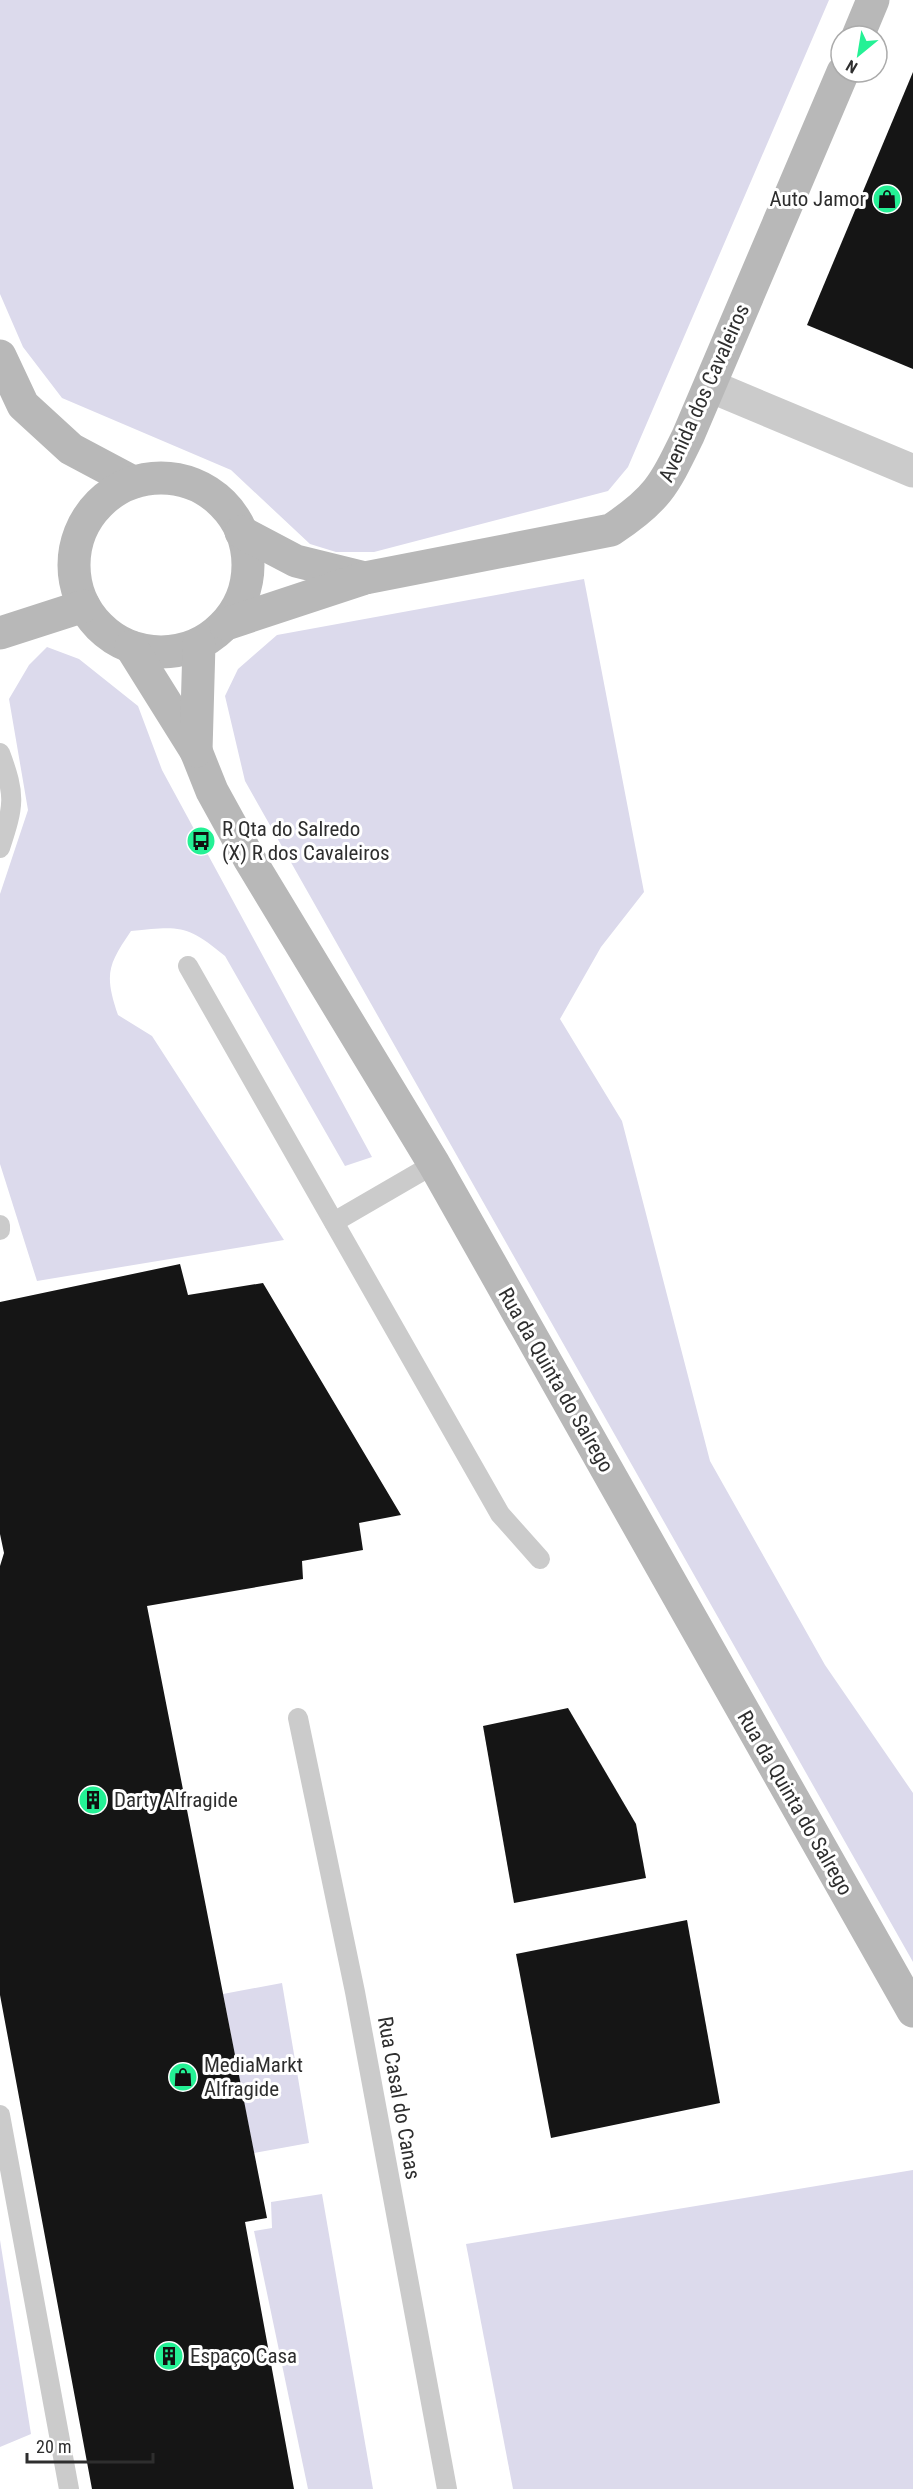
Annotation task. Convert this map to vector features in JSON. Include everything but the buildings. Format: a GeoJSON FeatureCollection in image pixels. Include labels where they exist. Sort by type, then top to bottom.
{"type":"FeatureCollection","features":[{"type":"Feature","properties":{"kind":"street"},"geometry":{"type":"LineString","coordinates":[[863,24],[873,0]]}},
{"type":"Feature","properties":{"kind":"street","name":"Avenida dos Cavaleiros"},"geometry":{"type":"LineString","coordinates":[[226,624],[365,578],[611,530],[640,510],[660,491],[688,436],[838,84]]}},
{"type":"Feature","properties":{"kind":"street"},"geometry":{"type":"LineString","coordinates":[[0,356],[23,405],[71,449],[133,482]]}},
{"type":"Feature","properties":{"kind":"street"},"geometry":{"type":"LineString","coordinates":[[710,386],[913,471]]}},
{"type":"Feature","properties":{"kind":"street"},"geometry":{"type":"LineString","coordinates":[[159,478],[184,481],[208,492],[228,509],[241,531],[247,555],[247,579],[240,603],[226,624],[200,644],[165,651],[131,647],[112,637],[96,623],[84,606],[74,577],[75,547],[82,528],[86,519],[106,497],[133,482],[159,478]]}},
{"type":"Feature","properties":{"kind":"street","name":"Avenida dos Cavaleiros"},"geometry":{"type":"LineString","coordinates":[[241,531],[296,561],[365,578]]}},
{"type":"Feature","properties":{"kind":"street"},"geometry":{"type":"LineString","coordinates":[[0,633],[84,606]]}},
{"type":"Feature","properties":{"kind":"street","name":"Rua da Quinta do Salrego"},"geometry":{"type":"LineString","coordinates":[[196,751],[200,644]]}},
{"type":"Feature","properties":{"kind":"street","name":"Rua da Quinta do Salrego"},"geometry":{"type":"LineString","coordinates":[[131,647],[196,751],[212,791],[250,860],[434,1164],[913,2011]]}},
{"type":"Feature","properties":{"kind":"lane"},"geometry":{"type":"LineString","coordinates":[[0,753],[12,785],[11,815],[0,848]]}},
{"type":"Feature","properties":{"kind":"lane"},"geometry":{"type":"LineString","coordinates":[[188,966],[500,1514],[540,1558]]}},
{"type":"Feature","properties":{"kind":"lane"},"geometry":{"type":"LineString","coordinates":[[334,1222],[434,1164]]}},
{"type":"Feature","properties":{"kind":"lane"},"geometry":{"type":"LineString","coordinates":[[0,1225],[0,1230]]}},
{"type":"Feature","properties":{"kind":"lane","name":"Rua Casal do Canas"},"geometry":{"type":"LineString","coordinates":[[298,1718],[355,1992],[447,2489]]}},
{"type":"Feature","properties":{"kind":"lane"},"geometry":{"type":"LineString","coordinates":[[0,2115],[69,2489]]}},
{"type":"Feature","properties":{"kind":"shaded area"},"geometry":{"type":"Polygon","coordinates":[[[0,0],[829,0],[628,467],[608,491],[374,552],[336,552],[310,544],[231,470],[62,398],[23,347],[0,294],[0,0]]]}},
{"type":"Feature","properties":{"kind":"shaded area"},"geometry":{"type":"Polygon","coordinates":[[[584,579],[644,892],[601,947],[560,1019],[622,1121],[710,1461],[825,1665],[913,1793],[913,1962],[245,781],[225,696],[238,669],[277,635],[584,579]]]}},
{"type":"Feature","properties":{"kind":"shaded area"},"geometry":{"type":"Polygon","coordinates":[[[47,647],[79,659],[138,706],[162,770],[372,1157],[345,1166],[225,956],[201,938],[182,930],[161,928],[131,931],[117,953],[111,970],[111,989],[118,1015],[152,1036],[284,1240],[37,1281],[0,1164],[0,894],[28,810],[9,699],[29,665],[47,647]]]}},
{"type":"Feature","properties":{"kind":"shaded area"},"geometry":{"type":"Polygon","coordinates":[[[282,1983],[309,2143],[254,2153],[223,1994],[282,1983]]]}},
{"type":"Feature","properties":{"kind":"shaded area"},"geometry":{"type":"Polygon","coordinates":[[[913,2170],[913,2489],[513,2489],[466,2244],[913,2170]]]}},
{"type":"Feature","properties":{"kind":"shaded area"},"geometry":{"type":"Polygon","coordinates":[[[322,2194],[373,2489],[308,2489],[254,2231],[272,2228],[271,2202],[322,2194]]]}},
{"type":"Feature","properties":{"kind":"shaded area"},"geometry":{"type":"Polygon","coordinates":[[[0,2240],[31,2434],[0,2447],[0,2240]]]}},
{"type":"Feature","properties":{"kind":"place","name":"Auto Jamor"},"geometry":{"type":"Point","coordinates":[887,199]}},
{"type":"Feature","properties":{"kind":"place","name":"R Qta do Salredo (X) R dos Cavaleiros"},"geometry":{"type":"Point","coordinates":[201,841]}},
{"type":"Feature","properties":{"kind":"place","name":"Darty Alfragide"},"geometry":{"type":"Point","coordinates":[93,1800]}},
{"type":"Feature","properties":{"kind":"place","name":"MediaMarkt Alfragide"},"geometry":{"type":"Point","coordinates":[183,2077]}},
{"type":"Feature","properties":{"kind":"place","name":"Espaço Casa"},"geometry":{"type":"Point","coordinates":[169,2356]}}]}
